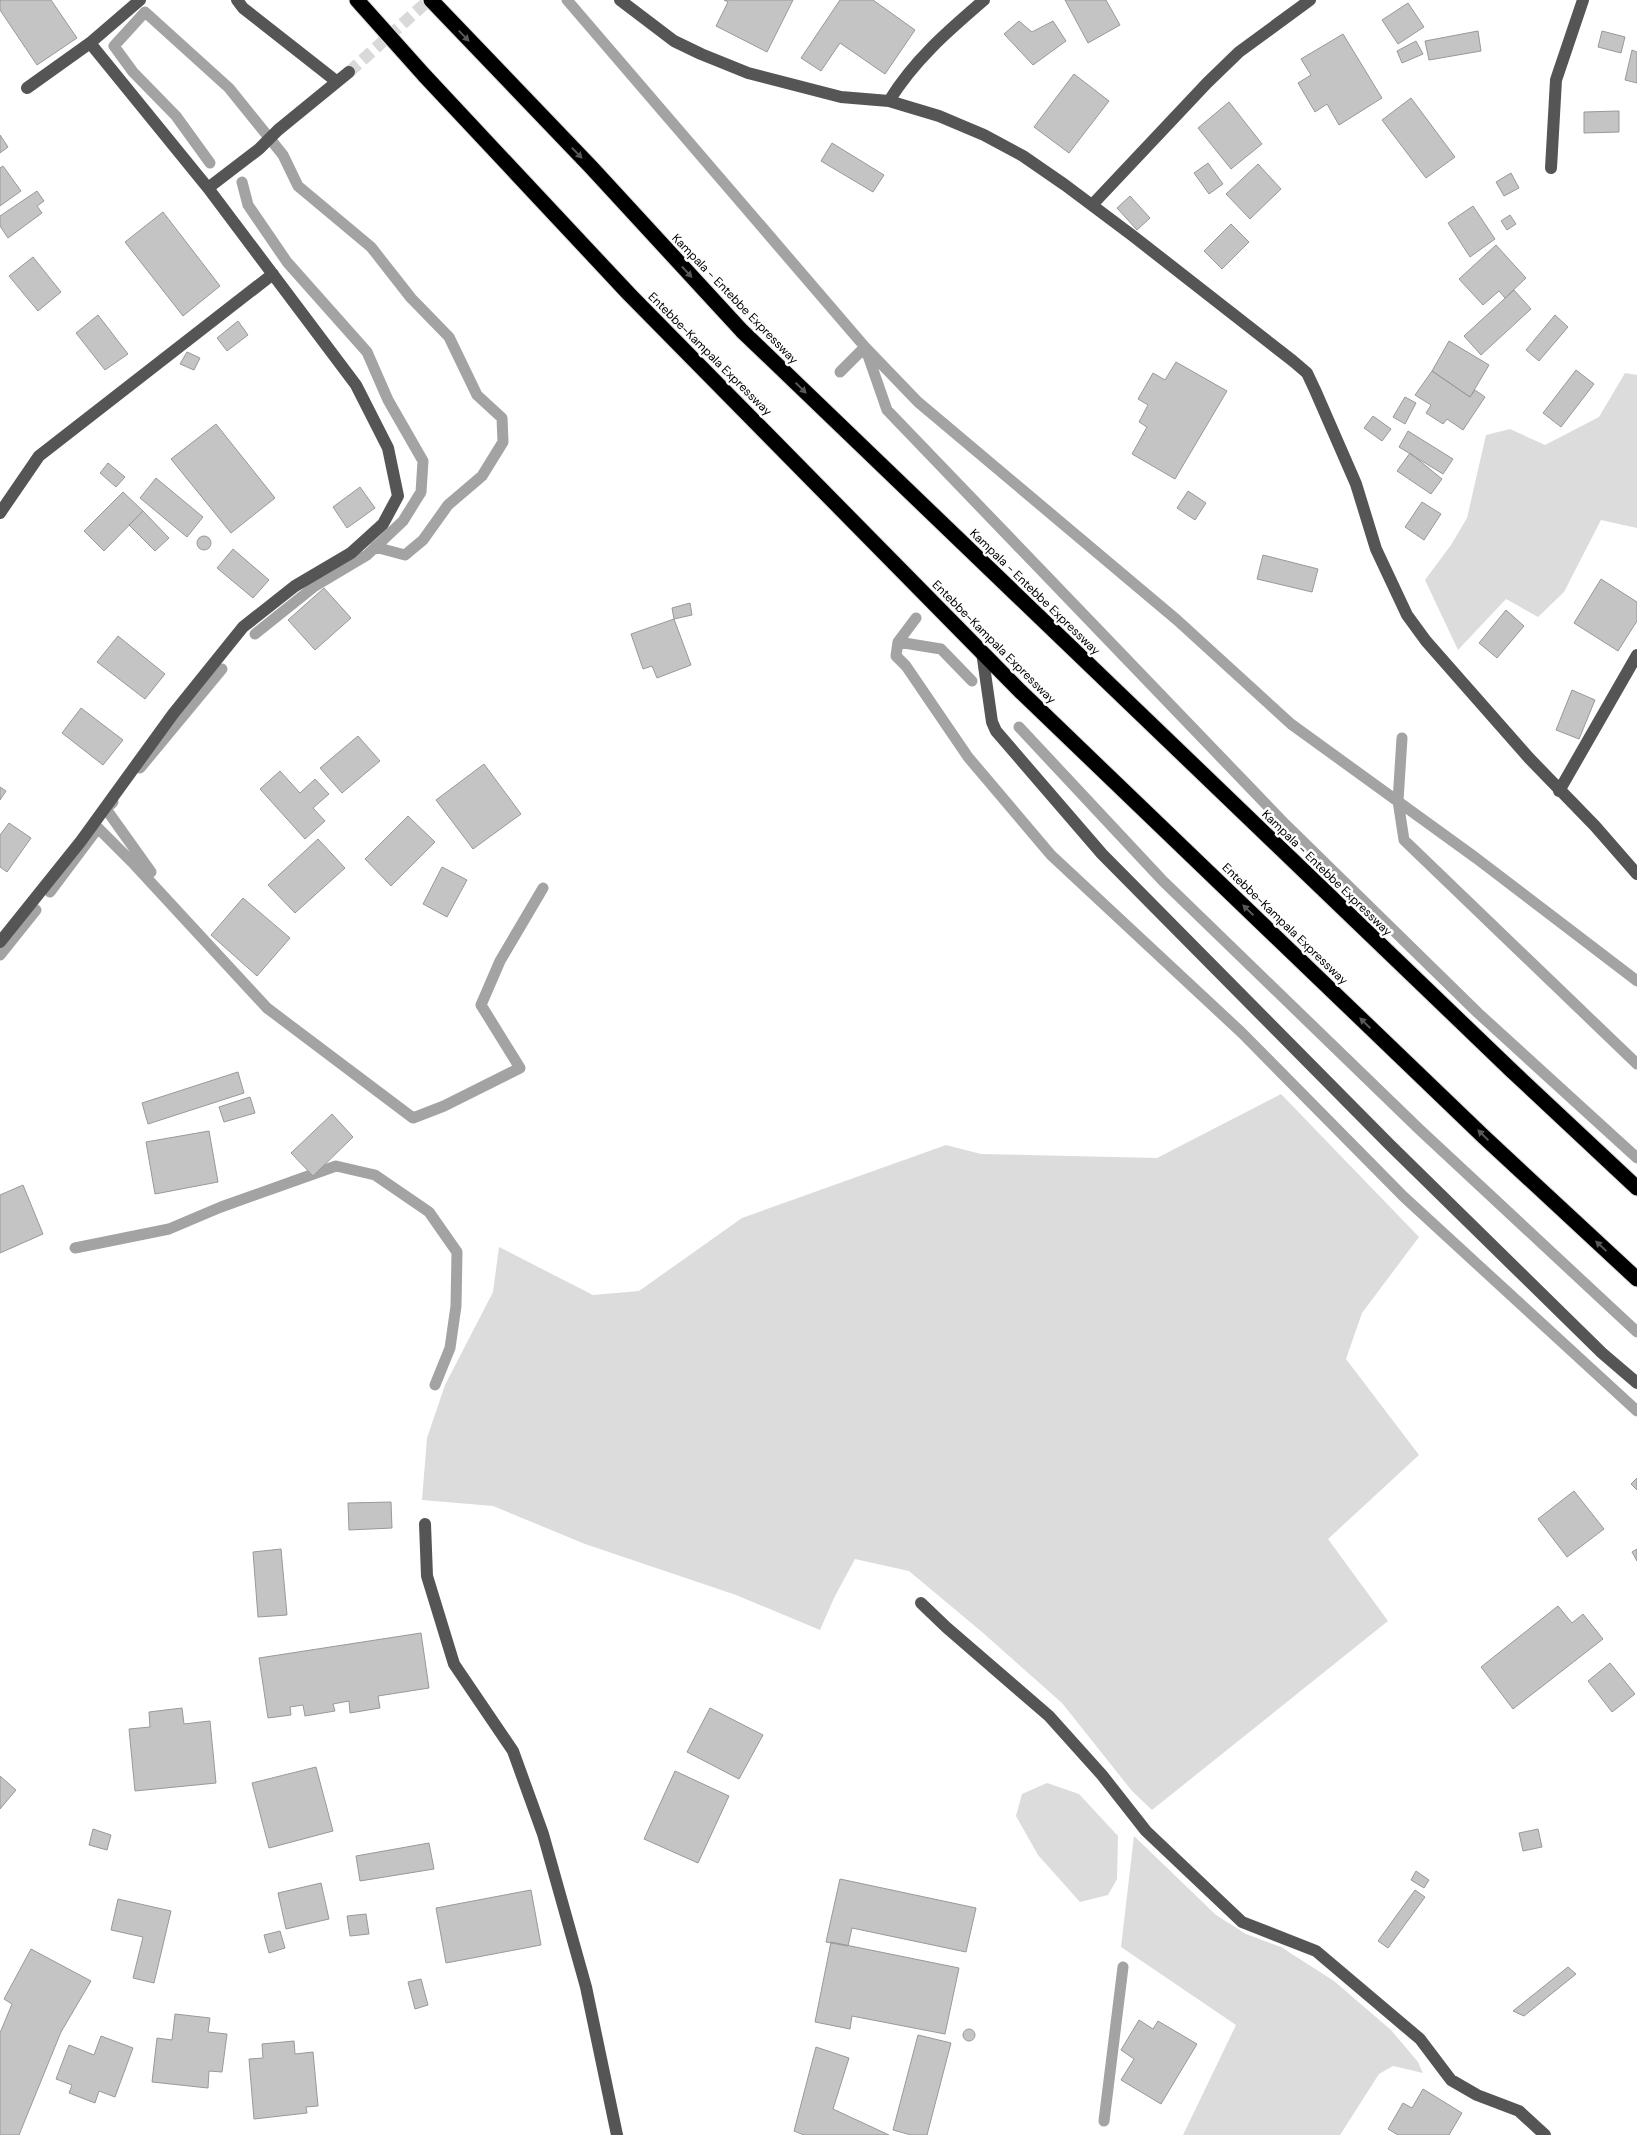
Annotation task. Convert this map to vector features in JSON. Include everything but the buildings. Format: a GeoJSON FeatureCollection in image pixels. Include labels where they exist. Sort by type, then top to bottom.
{"type":"FeatureCollection","features":[{"type":"Feature","properties":{"kind":"highway","name":"Entebbe-Kampala Expressway"},"geometry":{"type":"LineString","coordinates":[[357,0],[424,75],[629,294],[1020,691],[1484,1137],[1637,1279]]}},
{"type":"Feature","properties":{"kind":"highway","name":"Kampala - Entebbe Expressway"},"geometry":{"type":"LineString","coordinates":[[431,0],[591,167],[742,331],[1511,1070],[1637,1188]]}},
{"type":"Feature","properties":{"kind":"street"},"geometry":{"type":"LineString","coordinates":[[27,88],[90,43],[140,0]]}},
{"type":"Feature","properties":{"kind":"street"},"geometry":{"type":"LineString","coordinates":[[237,0],[242,8],[336,81]]}},
{"type":"Feature","properties":{"kind":"street"},"geometry":{"type":"LineString","coordinates":[[620,0],[633,5],[674,41],[748,73],[841,97],[889,101],[939,116],[1023,156],[1092,205],[1306,373],[1356,484],[1376,549],[1407,615],[1426,641],[1637,874]]}},
{"type":"Feature","properties":{"kind":"street"},"geometry":{"type":"LineString","coordinates":[[889,101],[903,78],[921,58],[942,36],[984,0]]}},
{"type":"Feature","properties":{"kind":"street"},"geometry":{"type":"LineString","coordinates":[[1092,205],[1207,83],[1240,52],[1310,0]]}},
{"type":"Feature","properties":{"kind":"street"},"geometry":{"type":"LineString","coordinates":[[1551,168],[1556,80],[1583,0]]}},
{"type":"Feature","properties":{"kind":"street"},"geometry":{"type":"LineString","coordinates":[[0,942],[81,841],[173,714],[244,628],[295,586],[351,553],[383,524],[398,496],[388,448],[356,385],[208,188],[90,43]]}},
{"type":"Feature","properties":{"kind":"street"},"geometry":{"type":"LineString","coordinates":[[208,188],[259,149],[278,130],[349,72]]}},
{"type":"Feature","properties":{"kind":"street"},"geometry":{"type":"LineString","coordinates":[[0,512],[38,456],[274,274]]}},
{"type":"Feature","properties":{"kind":"street"},"geometry":{"type":"LineString","coordinates":[[982,652],[991,716],[996,731],[1102,854],[1389,1144],[1602,1353],[1637,1383]]}},
{"type":"Feature","properties":{"kind":"street"},"geometry":{"type":"LineString","coordinates":[[1559,790],[1637,655]]}},
{"type":"Feature","properties":{"kind":"street"},"geometry":{"type":"LineString","coordinates":[[425,1524],[427,1576],[454,1664],[513,1752],[543,1834],[586,1987],[617,2135]]}},
{"type":"Feature","properties":{"kind":"street"},"geometry":{"type":"LineString","coordinates":[[921,1603],[1049,1716],[1102,1774],[1146,1831],[1242,1922],[1316,1951],[1420,2039],[1451,2080],[1477,2095],[1519,2111],[1545,2135]]}},
{"type":"Feature","properties":{"kind":"shaded area"},"geometry":{"type":"Polygon","coordinates":[[[1625,373],[1637,375],[1637,528],[1601,520],[1564,592],[1538,617],[1506,599],[1458,650],[1425,580],[1451,545],[1467,518],[1486,435],[1510,429],[1545,445],[1599,417],[1625,373]]]}},
{"type":"Feature","properties":{"kind":"shaded area"},"geometry":{"type":"Polygon","coordinates":[[[1281,1094],[1419,1237],[1362,1313],[1346,1359],[1419,1455],[1328,1539],[1388,1621],[1152,1810],[1132,1791],[1062,1703],[909,1571],[855,1559],[834,1598],[820,1630],[736,1595],[585,1544],[493,1506],[422,1500],[427,1438],[445,1385],[493,1292],[499,1247],[593,1295],[639,1291],[742,1218],[946,1145],[981,1154],[1157,1158],[1281,1094]]]}},
{"type":"Feature","properties":{"kind":"shaded area"},"geometry":{"type":"Polygon","coordinates":[[[1047,1783],[1079,1794],[1118,1836],[1117,1879],[1108,1895],[1080,1902],[1038,1855],[1016,1816],[1022,1794],[1047,1783]]]}},
{"type":"Feature","properties":{"kind":"shaded area"},"geometry":{"type":"Polygon","coordinates":[[[1134,1836],[1216,1915],[1246,1934],[1281,1947],[1334,1981],[1391,2030],[1418,2062],[1423,2073],[1393,2066],[1379,2074],[1340,2135],[1183,2135],[1236,2025],[1121,1947],[1134,1836]]]}},
{"type":"Feature","properties":{"kind":"waterway"},"geometry":{"type":"LineString","coordinates":[[567,0],[865,347],[918,402],[1177,620],[1291,724],[1476,858],[1637,981]]}},
{"type":"Feature","properties":{"kind":"waterway"},"geometry":{"type":"LineString","coordinates":[[210,163],[176,116],[133,72],[114,46],[145,12],[229,88],[283,155],[298,186],[371,247],[411,298],[449,337],[477,395],[502,418],[503,442],[482,476],[448,505],[423,540],[405,555],[375,547]]}},
{"type":"Feature","properties":{"kind":"waterway"},"geometry":{"type":"LineString","coordinates":[[242,182],[248,205],[287,262],[367,352],[388,400],[423,461],[421,492],[403,521],[367,555],[315,586],[255,634]]}},
{"type":"Feature","properties":{"kind":"waterway"},"geometry":{"type":"LineString","coordinates":[[840,372],[865,347],[887,410],[1285,824],[1478,1013],[1637,1158]]}},
{"type":"Feature","properties":{"kind":"waterway"},"geometry":{"type":"LineString","coordinates":[[916,618],[898,642],[896,656],[906,666],[968,757],[1051,855],[1242,1033],[1404,1197],[1637,1411]]}},
{"type":"Feature","properties":{"kind":"waterway"},"geometry":{"type":"LineString","coordinates":[[898,642],[941,649],[972,681]]}},
{"type":"Feature","properties":{"kind":"waterway"},"geometry":{"type":"LineString","coordinates":[[140,768],[222,669]]}},
{"type":"Feature","properties":{"kind":"waterway"},"geometry":{"type":"LineString","coordinates":[[1019,727],[1163,881],[1419,1129],[1637,1332]]}},
{"type":"Feature","properties":{"kind":"waterway"},"geometry":{"type":"LineString","coordinates":[[1402,738],[1398,801],[1404,840],[1637,1064]]}},
{"type":"Feature","properties":{"kind":"waterway"},"geometry":{"type":"LineString","coordinates":[[113,802],[106,809],[151,872]]}},
{"type":"Feature","properties":{"kind":"waterway"},"geometry":{"type":"LineString","coordinates":[[50,892],[98,828],[132,862],[267,1008],[413,1118],[444,1106],[520,1068],[481,1005],[500,961],[543,888]]}},
{"type":"Feature","properties":{"kind":"waterway"},"geometry":{"type":"LineString","coordinates":[[0,955],[36,910]]}},
{"type":"Feature","properties":{"kind":"waterway"},"geometry":{"type":"LineString","coordinates":[[75,1248],[169,1229],[221,1207],[336,1166],[375,1175],[429,1212],[457,1252],[456,1306],[450,1348],[435,1385]]}},
{"type":"Feature","properties":{"kind":"waterway"},"geometry":{"type":"LineString","coordinates":[[1104,2121],[1123,1967]]}},
{"type":"Feature","properties":{"kind":"tunnel"},"geometry":{"type":"LineString","coordinates":[[349,72],[429,0]]}}]}
